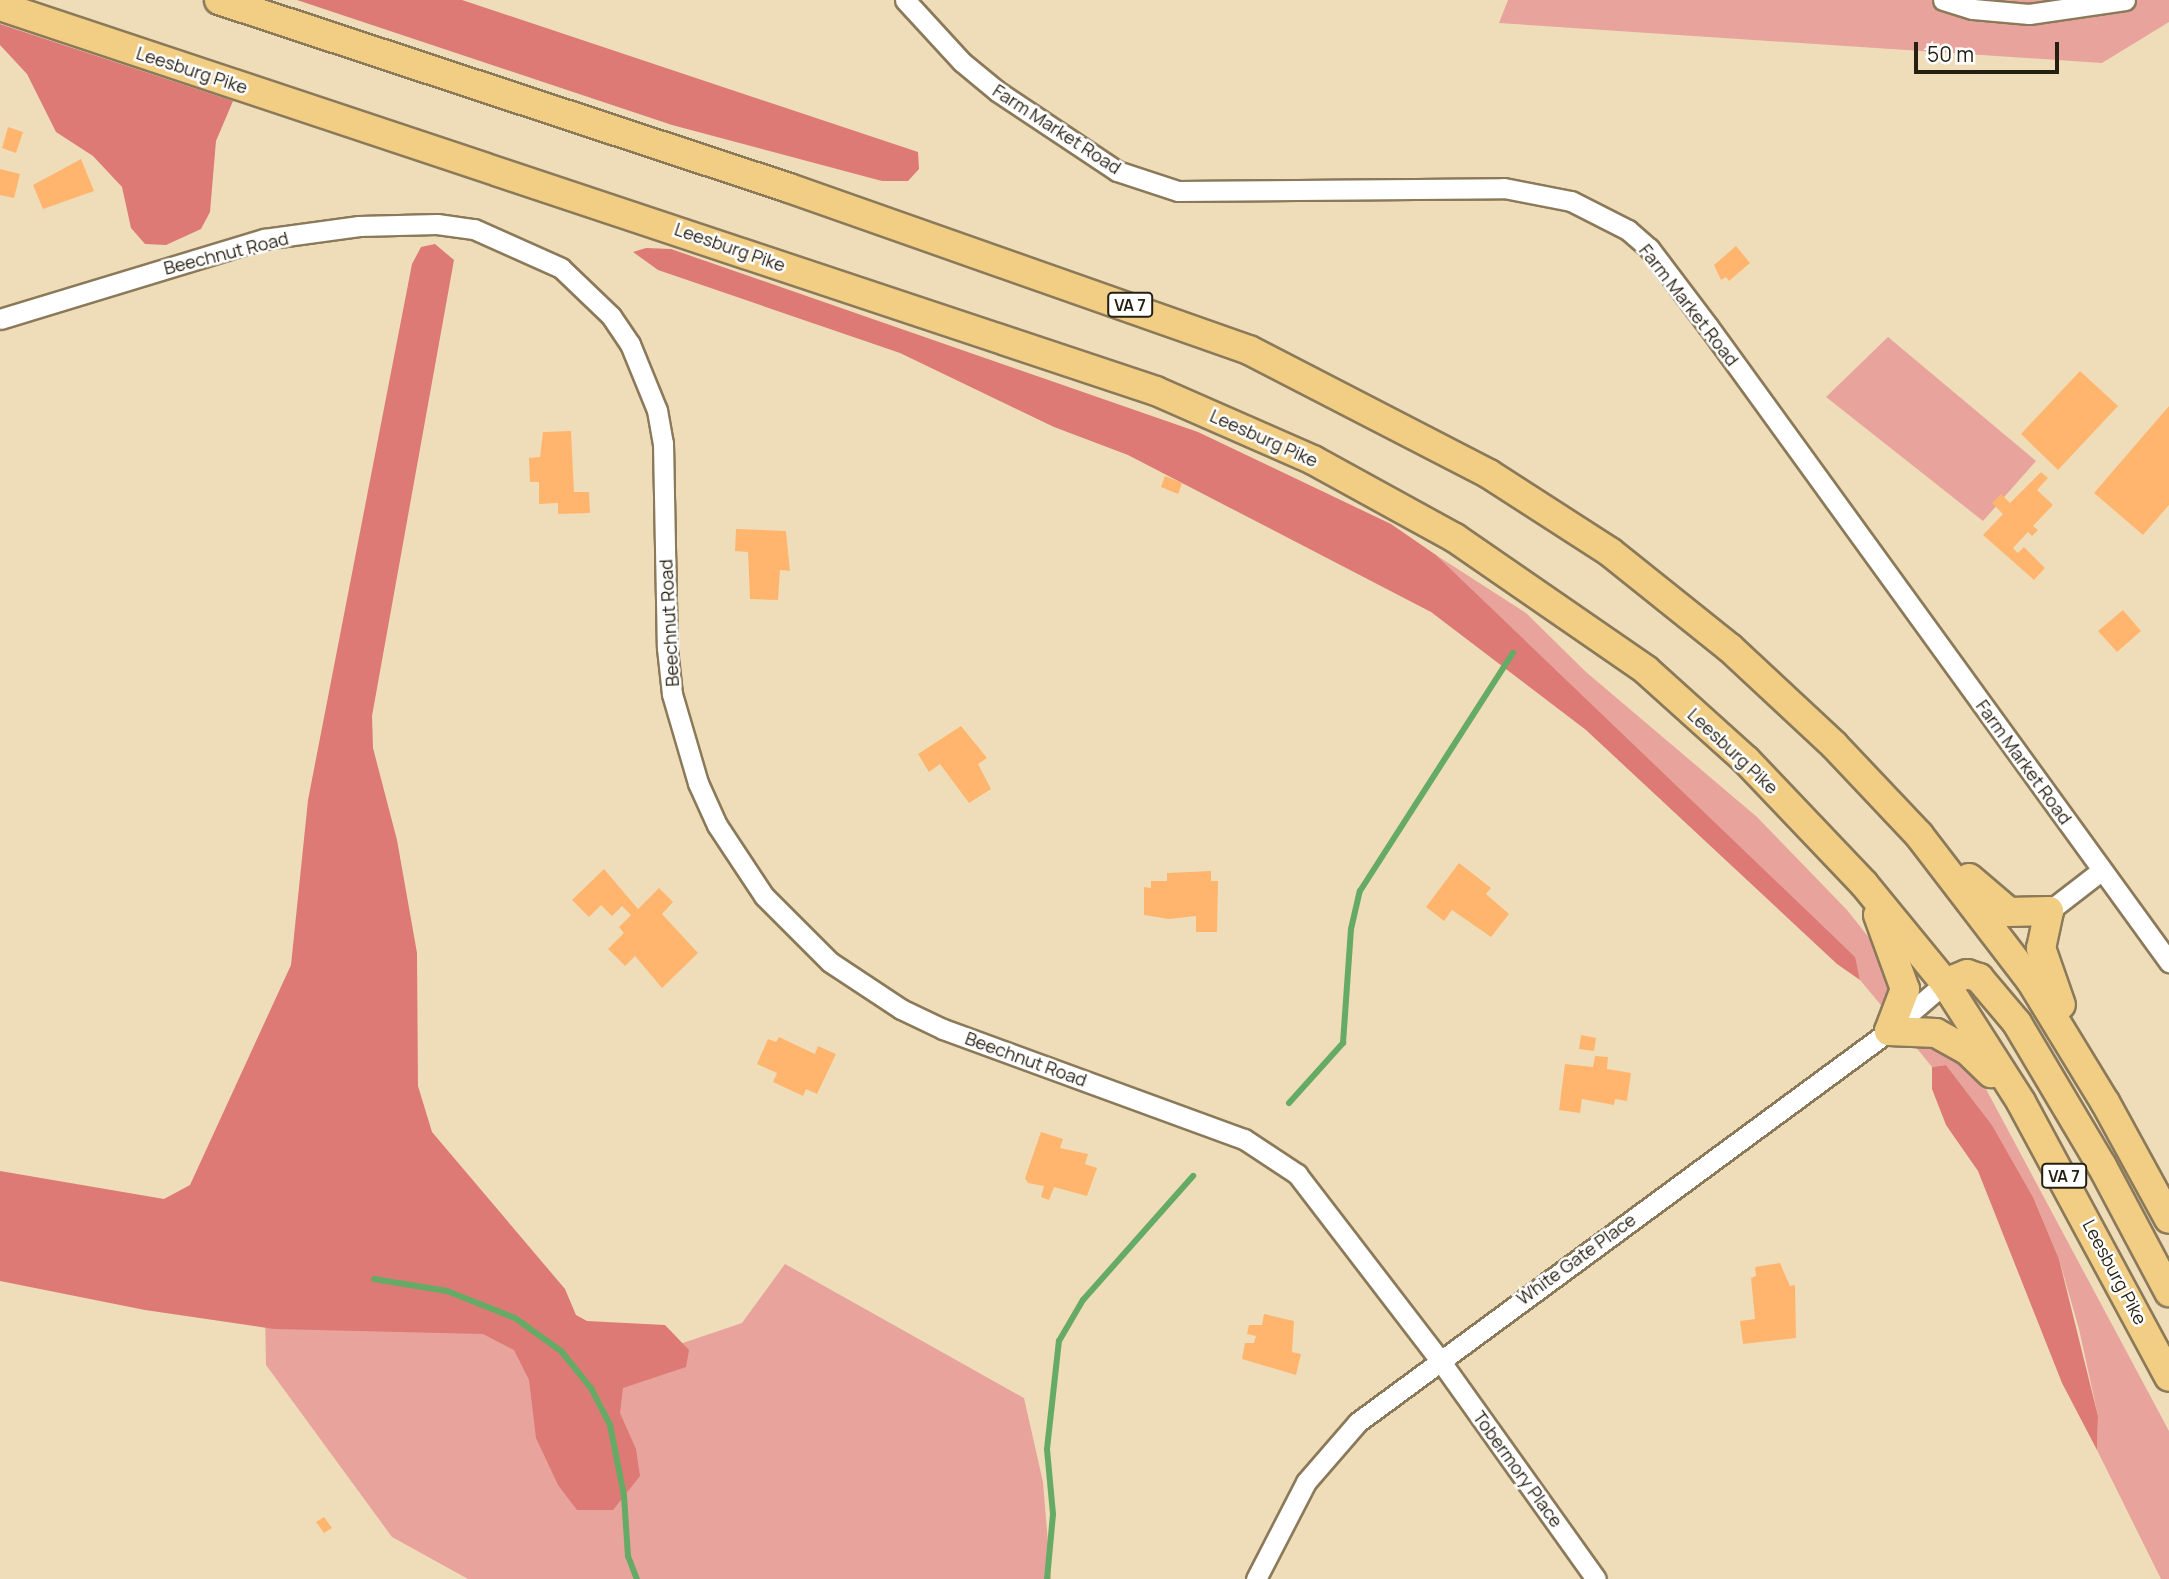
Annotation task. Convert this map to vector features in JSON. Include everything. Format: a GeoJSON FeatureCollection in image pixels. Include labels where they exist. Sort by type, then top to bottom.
{"type":"FeatureCollection","features":[{"type":"Feature","properties":{"kind":"highway","name":"VA 7"},"geometry":{"type":"LineString","coordinates":[[219,0],[1104,295],[1249,349],[1350,399],[1489,474],[1610,552],[1730,648],[1834,745],[1919,835],[2004,943],[2085,1067],[2169,1219]]}},
{"type":"Feature","properties":{"kind":"highway","name":"Leesburg Pike"},"geometry":{"type":"LineString","coordinates":[[0,6],[1156,391],[1247,428],[1379,493],[1520,579],[1646,670],[1746,760],[1864,884],[1945,983],[2021,1102],[2169,1377]]}},
{"type":"Feature","properties":{"kind":"highway"},"geometry":{"type":"LineString","coordinates":[[1919,835],[2009,912],[2049,911],[2041,938],[2043,959],[2085,1067]]}},
{"type":"Feature","properties":{"kind":"highway"},"geometry":{"type":"LineString","coordinates":[[1864,884],[1903,973],[1902,1002],[1889,1031],[1936,1034],[1952,1041],[2021,1102]]}},
{"type":"Feature","properties":{"kind":"highway"},"geometry":{"type":"LineString","coordinates":[[1945,983],[1967,974],[1979,978],[2017,1023],[2169,1292]]}},
{"type":"Feature","properties":{"kind":"street","name":"Farm Market Road"},"geometry":{"type":"LineString","coordinates":[[905,0],[962,62],[1017,105],[1117,172],[1178,191],[1504,188],[1571,201],[1628,230],[1649,248],[1708,326],[2169,962]]}},
{"type":"Feature","properties":{"kind":"street"},"geometry":{"type":"LineString","coordinates":[[1944,0],[1973,9],[2029,14],[2125,0]]}},
{"type":"Feature","properties":{"kind":"street","name":"Beechnut Road"},"geometry":{"type":"LineString","coordinates":[[0,319],[264,239],[359,226],[437,224],[474,229],[561,268],[611,316],[630,344],[657,410],[663,443],[667,648],[672,694],[698,783],[717,825],[764,896],[830,962],[901,1009],[943,1029],[1244,1139],[1273,1155],[1318,1197],[1439,1359]]}},
{"type":"Feature","properties":{"kind":"street"},"geometry":{"type":"LineString","coordinates":[[2049,911],[2102,870]]}},
{"type":"Feature","properties":{"kind":"street","name":"White Gate Place"},"geometry":{"type":"LineString","coordinates":[[1256,1579],[1285,1515],[1331,1451],[1385,1399],[1889,1031],[1945,983]]}},
{"type":"Feature","properties":{"kind":"street","name":"Tobermory Place"},"geometry":{"type":"LineString","coordinates":[[1439,1359],[1597,1579]]}},
{"type":"Feature","properties":{"kind":"shaded area"},"geometry":{"type":"Polygon","coordinates":[[[297,0],[462,0],[918,152],[919,169],[908,181],[882,181],[672,125],[297,0]]]}},
{"type":"Feature","properties":{"kind":"shaded area"},"geometry":{"type":"Polygon","coordinates":[[[1508,0],[2169,0],[2169,22],[2102,63],[1499,23],[1508,0]]]}},
{"type":"Feature","properties":{"kind":"shaded area"},"geometry":{"type":"Polygon","coordinates":[[[0,24],[233,101],[216,141],[210,212],[201,229],[166,245],[145,244],[131,228],[122,187],[93,156],[56,132],[27,74],[0,45],[0,24]]]}},
{"type":"Feature","properties":{"kind":"shaded area"},"geometry":{"type":"Polygon","coordinates":[[[435,244],[454,260],[372,716],[373,748],[397,840],[417,953],[418,1086],[432,1132],[565,1289],[576,1315],[587,1321],[665,1325],[689,1350],[686,1367],[623,1388],[620,1413],[636,1449],[640,1476],[613,1510],[577,1510],[558,1485],[536,1438],[529,1380],[514,1350],[483,1334],[274,1329],[145,1310],[0,1281],[0,1171],[164,1199],[190,1185],[291,965],[308,800],[412,264],[421,247],[435,244]]]}},
{"type":"Feature","properties":{"kind":"shaded area"},"geometry":{"type":"Polygon","coordinates":[[[646,248],[671,249],[1198,432],[1391,524],[1436,555],[1855,957],[1860,980],[1837,964],[1586,730],[1431,612],[1128,455],[1054,427],[900,353],[658,270],[633,252],[646,248]]]}},
{"type":"Feature","properties":{"kind":"shaded area"},"geometry":{"type":"Polygon","coordinates":[[[1888,337],[2036,461],[1983,521],[1826,397],[1888,337]]]}},
{"type":"Feature","properties":{"kind":"shaded area"},"geometry":{"type":"Polygon","coordinates":[[[1436,555],[1526,613],[1586,672],[1757,817],[1847,910],[1890,964],[1897,982],[1885,1010],[1860,980],[1854,957],[1436,555]]]}},
{"type":"Feature","properties":{"kind":"shaded area"},"geometry":{"type":"Polygon","coordinates":[[[1931,1045],[1961,1055],[1986,1089],[2169,1431],[2169,1579],[2161,1579],[2097,1450],[2098,1416],[2079,1329],[2059,1259],[2033,1197],[1992,1125],[1946,1065],[1932,1067],[1915,1046],[1931,1045]]]}},
{"type":"Feature","properties":{"kind":"shaded area"},"geometry":{"type":"Polygon","coordinates":[[[1946,1065],[1992,1125],[2033,1197],[2059,1259],[2098,1416],[2097,1450],[2062,1383],[1978,1171],[1946,1125],[1932,1089],[1932,1067],[1946,1065]]]}},
{"type":"Feature","properties":{"kind":"shaded area"},"geometry":{"type":"Polygon","coordinates":[[[785,1264],[1024,1398],[1043,1482],[1051,1579],[468,1579],[392,1537],[266,1365],[265,1311],[656,1352],[742,1323],[785,1264]]]}},
{"type":"Feature","properties":{"kind":"building"},"geometry":{"type":"Polygon","coordinates":[[[8,127],[23,132],[16,153],[2,148],[8,127]]]}},
{"type":"Feature","properties":{"kind":"building"},"geometry":{"type":"Polygon","coordinates":[[[81,159],[94,191],[43,209],[33,185],[81,159]]]}},
{"type":"Feature","properties":{"kind":"building"},"geometry":{"type":"Polygon","coordinates":[[[0,169],[20,174],[14,198],[0,195],[0,169]]]}},
{"type":"Feature","properties":{"kind":"building"},"geometry":{"type":"Polygon","coordinates":[[[1736,246],[1750,263],[1729,281],[1726,277],[1721,280],[1714,265],[1736,246]]]}},
{"type":"Feature","properties":{"kind":"building"},"geometry":{"type":"Polygon","coordinates":[[[2080,371],[2118,406],[2058,470],[2021,434],[2080,371]]]}},
{"type":"Feature","properties":{"kind":"building"},"geometry":{"type":"Polygon","coordinates":[[[2169,406],[2169,505],[2143,535],[2094,493],[2169,406]]]}},
{"type":"Feature","properties":{"kind":"building"},"geometry":{"type":"Polygon","coordinates":[[[571,431],[574,492],[589,492],[590,513],[558,514],[558,503],[539,504],[539,482],[530,482],[529,458],[540,457],[543,432],[571,431]]]}},
{"type":"Feature","properties":{"kind":"building"},"geometry":{"type":"Polygon","coordinates":[[[2041,472],[2048,478],[2037,490],[2053,505],[2033,526],[2038,530],[2032,536],[2028,532],[2013,548],[2018,553],[2024,547],[2045,568],[2034,580],[1983,535],[2003,514],[1992,503],[2001,494],[2010,503],[2041,472]]]}},
{"type":"Feature","properties":{"kind":"building"},"geometry":{"type":"Polygon","coordinates":[[[1165,476],[1182,483],[1178,494],[1161,487],[1165,476]]]}},
{"type":"Feature","properties":{"kind":"building"},"geometry":{"type":"Polygon","coordinates":[[[736,529],[786,531],[790,571],[780,570],[778,600],[750,599],[748,552],[735,551],[736,529]]]}},
{"type":"Feature","properties":{"kind":"building"},"geometry":{"type":"Polygon","coordinates":[[[2123,610],[2141,631],[2117,652],[2098,631],[2123,610]]]}},
{"type":"Feature","properties":{"kind":"building"},"geometry":{"type":"Polygon","coordinates":[[[961,726],[987,758],[978,764],[991,789],[969,803],[940,764],[929,772],[918,754],[961,726]]]}},
{"type":"Feature","properties":{"kind":"building"},"geometry":{"type":"Polygon","coordinates":[[[1459,863],[1491,888],[1486,894],[1509,914],[1491,937],[1452,910],[1444,921],[1426,907],[1459,863]]]}},
{"type":"Feature","properties":{"kind":"building"},"geometry":{"type":"Polygon","coordinates":[[[604,869],[638,909],[659,888],[673,902],[662,914],[698,953],[662,988],[635,956],[625,966],[608,949],[624,933],[619,927],[631,915],[622,906],[612,916],[601,905],[589,917],[572,900],[604,869]]]}},
{"type":"Feature","properties":{"kind":"building"},"geometry":{"type":"Polygon","coordinates":[[[1211,871],[1211,881],[1218,881],[1217,932],[1196,932],[1196,916],[1169,919],[1144,915],[1144,887],[1151,888],[1151,881],[1167,881],[1167,873],[1211,871]]]}},
{"type":"Feature","properties":{"kind":"building"},"geometry":{"type":"Polygon","coordinates":[[[1581,1035],[1596,1038],[1594,1051],[1579,1049],[1581,1035]]]}},
{"type":"Feature","properties":{"kind":"building"},"geometry":{"type":"Polygon","coordinates":[[[779,1037],[815,1054],[818,1046],[836,1054],[817,1094],[806,1089],[803,1096],[773,1082],[777,1073],[757,1064],[768,1039],[776,1042],[779,1037]]]}},
{"type":"Feature","properties":{"kind":"building"},"geometry":{"type":"Polygon","coordinates":[[[1595,1056],[1608,1057],[1607,1069],[1631,1073],[1627,1101],[1615,1099],[1614,1105],[1582,1099],[1580,1113],[1559,1110],[1565,1064],[1593,1067],[1595,1056]]]}},
{"type":"Feature","properties":{"kind":"building"},"geometry":{"type":"Polygon","coordinates":[[[1041,1132],[1063,1139],[1060,1148],[1088,1154],[1085,1164],[1097,1168],[1087,1196],[1054,1187],[1049,1200],[1041,1197],[1044,1186],[1028,1183],[1025,1178],[1041,1132]]]}},
{"type":"Feature","properties":{"kind":"building"},"geometry":{"type":"Polygon","coordinates":[[[1780,1263],[1790,1286],[1795,1285],[1796,1338],[1743,1344],[1740,1321],[1755,1319],[1751,1278],[1756,1276],[1755,1267],[1780,1263]]]}},
{"type":"Feature","properties":{"kind":"building"},"geometry":{"type":"Polygon","coordinates":[[[1264,1314],[1294,1321],[1292,1352],[1301,1354],[1296,1375],[1242,1359],[1245,1343],[1254,1343],[1256,1336],[1247,1334],[1249,1325],[1262,1325],[1264,1314]]]}},
{"type":"Feature","properties":{"kind":"building"},"geometry":{"type":"Polygon","coordinates":[[[324,1517],[332,1528],[324,1533],[316,1522],[324,1517]]]}},
{"type":"Feature","properties":{"kind":"waterway"},"geometry":{"type":"LineString","coordinates":[[1289,1103],[1343,1043],[1351,929],[1360,891],[1513,653]]}},
{"type":"Feature","properties":{"kind":"waterway"},"geometry":{"type":"LineString","coordinates":[[1047,1579],[1053,1514],[1047,1449],[1059,1341],[1083,1300],[1193,1176]]}},
{"type":"Feature","properties":{"kind":"waterway"},"geometry":{"type":"LineString","coordinates":[[374,1279],[447,1291],[515,1318],[561,1351],[591,1388],[610,1425],[624,1496],[628,1556],[637,1579]]}}]}
